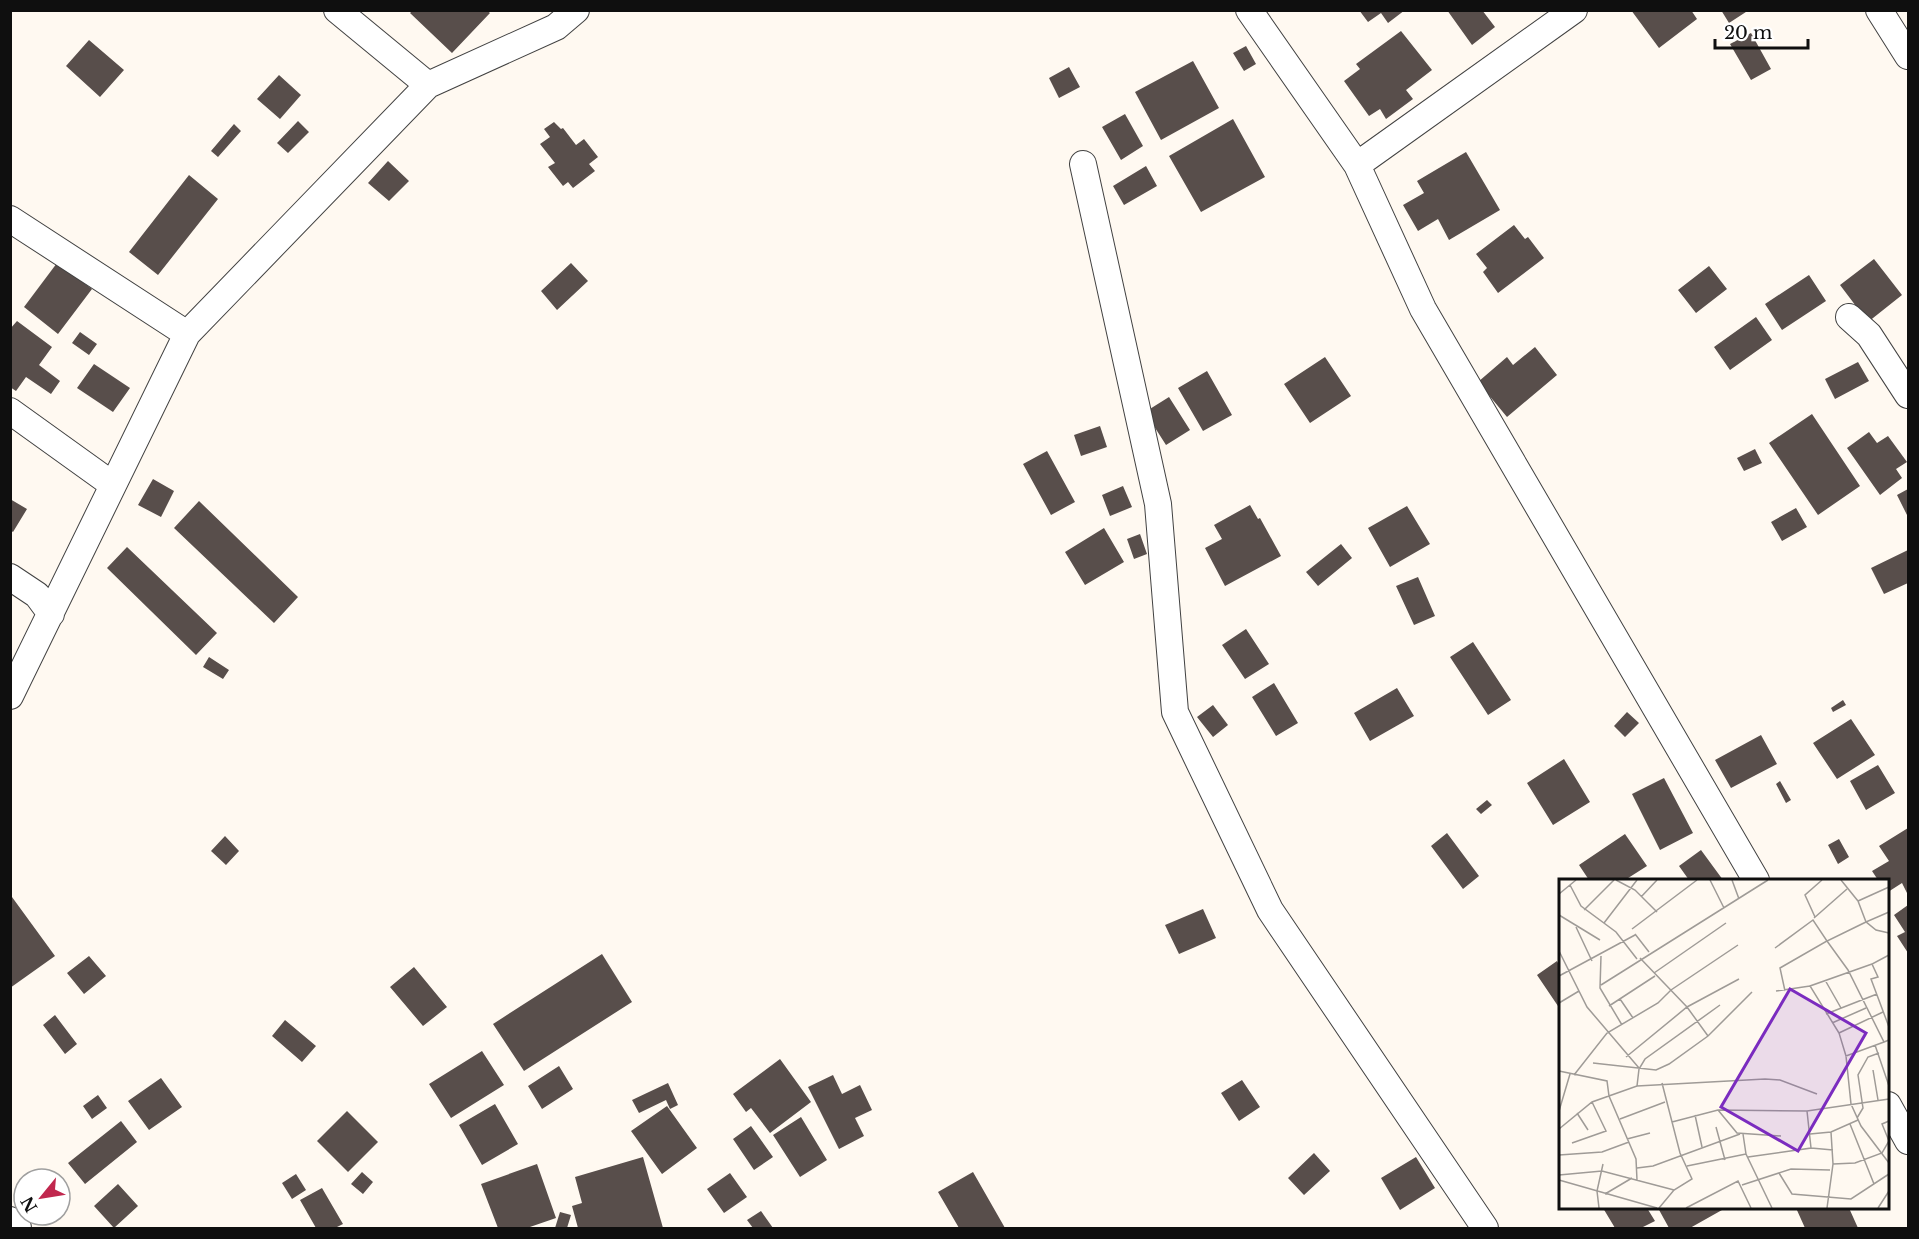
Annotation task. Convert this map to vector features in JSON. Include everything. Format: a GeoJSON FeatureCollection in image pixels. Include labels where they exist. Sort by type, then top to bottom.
{"type":"FeatureCollection","features":[{"type":"Feature","properties":{"kind":"street"},"geometry":{"type":"LineString","coordinates":[[337,10],[428,85]]}},
{"type":"Feature","properties":{"kind":"street"},"geometry":{"type":"LineString","coordinates":[[10,696],[187,334],[428,85],[556,27],[576,10]]}},
{"type":"Feature","properties":{"kind":"street"},"geometry":{"type":"LineString","coordinates":[[1249,10],[1357,165],[1423,309],[1755,879]]}},
{"type":"Feature","properties":{"kind":"street"},"geometry":{"type":"LineString","coordinates":[[1357,165],[1574,10]]}},
{"type":"Feature","properties":{"kind":"street"},"geometry":{"type":"LineString","coordinates":[[1879,10],[1908,56]]}},
{"type":"Feature","properties":{"kind":"street"},"geometry":{"type":"LineString","coordinates":[[1083,164],[1158,504],[1175,712],[1270,910],[1485,1228]]}},
{"type":"Feature","properties":{"kind":"street"},"geometry":{"type":"LineString","coordinates":[[10,219],[187,334]]}},
{"type":"Feature","properties":{"kind":"street"},"geometry":{"type":"LineString","coordinates":[[1849,317],[1869,335],[1908,395]]}},
{"type":"Feature","properties":{"kind":"street"},"geometry":{"type":"LineString","coordinates":[[10,411],[113,485]]}},
{"type":"Feature","properties":{"kind":"street"},"geometry":{"type":"LineString","coordinates":[[10,577],[37,595],[51,614]]}},
{"type":"Feature","properties":{"kind":"street"},"geometry":{"type":"LineString","coordinates":[[1889,1108],[1908,1141]]}},
{"type":"Feature","properties":{"kind":"street"},"geometry":{"type":"LineString","coordinates":[[10,1220],[18,1228]]}},
{"type":"Feature","properties":{"kind":"building"},"geometry":{"type":"Polygon","coordinates":[[[413,10],[487,10],[490,13],[452,53],[410,13],[413,10]]]}},
{"type":"Feature","properties":{"kind":"building"},"geometry":{"type":"Polygon","coordinates":[[[1359,10],[1405,10],[1388,23],[1381,13],[1368,22],[1359,10]]]}},
{"type":"Feature","properties":{"kind":"building"},"geometry":{"type":"Polygon","coordinates":[[[1447,10],[1482,10],[1495,27],[1472,45],[1447,10]]]}},
{"type":"Feature","properties":{"kind":"building"},"geometry":{"type":"Polygon","coordinates":[[[1631,10],[1691,10],[1697,19],[1659,48],[1631,10]]]}},
{"type":"Feature","properties":{"kind":"building"},"geometry":{"type":"Polygon","coordinates":[[[1721,10],[1749,10],[1729,23],[1721,10]]]}},
{"type":"Feature","properties":{"kind":"building"},"geometry":{"type":"Polygon","coordinates":[[[1401,31],[1432,70],[1406,90],[1413,99],[1386,119],[1380,109],[1369,116],[1344,81],[1360,69],[1356,64],[1401,31]]]}},
{"type":"Feature","properties":{"kind":"building"},"geometry":{"type":"Polygon","coordinates":[[[1751,33],[1771,69],[1751,80],[1730,44],[1751,33]]]}},
{"type":"Feature","properties":{"kind":"building"},"geometry":{"type":"Polygon","coordinates":[[[89,40],[124,70],[100,97],[66,66],[89,40]]]}},
{"type":"Feature","properties":{"kind":"building"},"geometry":{"type":"Polygon","coordinates":[[[1246,46],[1256,64],[1244,71],[1233,53],[1246,46]]]}},
{"type":"Feature","properties":{"kind":"building"},"geometry":{"type":"Polygon","coordinates":[[[1193,61],[1219,108],[1161,140],[1135,92],[1193,61]]]}},
{"type":"Feature","properties":{"kind":"building"},"geometry":{"type":"Polygon","coordinates":[[[1069,67],[1080,87],[1059,98],[1049,78],[1069,67]]]}},
{"type":"Feature","properties":{"kind":"building"},"geometry":{"type":"Polygon","coordinates":[[[279,75],[301,95],[280,119],[257,99],[279,75]]]}},
{"type":"Feature","properties":{"kind":"building"},"geometry":{"type":"Polygon","coordinates":[[[1125,114],[1143,146],[1121,160],[1102,127],[1125,114]]]}},
{"type":"Feature","properties":{"kind":"building"},"geometry":{"type":"Polygon","coordinates":[[[1233,119],[1265,177],[1201,212],[1169,156],[1233,119]]]}},
{"type":"Feature","properties":{"kind":"building"},"geometry":{"type":"Polygon","coordinates":[[[298,121],[309,132],[288,153],[277,143],[298,121]]]}},
{"type":"Feature","properties":{"kind":"building"},"geometry":{"type":"Polygon","coordinates":[[[554,122],[561,129],[563,128],[576,145],[584,139],[598,157],[589,164],[595,171],[573,188],[568,182],[563,186],[548,167],[555,163],[540,144],[550,137],[544,129],[554,122]]]}},
{"type":"Feature","properties":{"kind":"building"},"geometry":{"type":"Polygon","coordinates":[[[234,124],[241,131],[218,157],[211,151],[234,124]]]}},
{"type":"Feature","properties":{"kind":"building"},"geometry":{"type":"Polygon","coordinates":[[[1466,152],[1500,210],[1449,240],[1438,219],[1418,231],[1403,205],[1424,193],[1417,181],[1466,152]]]}},
{"type":"Feature","properties":{"kind":"building"},"geometry":{"type":"Polygon","coordinates":[[[388,161],[409,181],[389,201],[368,183],[388,161]]]}},
{"type":"Feature","properties":{"kind":"building"},"geometry":{"type":"Polygon","coordinates":[[[1146,166],[1157,186],[1124,205],[1113,186],[1146,166]]]}},
{"type":"Feature","properties":{"kind":"building"},"geometry":{"type":"Polygon","coordinates":[[[189,175],[218,199],[158,275],[129,252],[189,175]]]}},
{"type":"Feature","properties":{"kind":"building"},"geometry":{"type":"Polygon","coordinates":[[[1514,225],[1525,239],[1528,237],[1544,258],[1498,293],[1483,272],[1487,268],[1476,254],[1514,225]]]}},
{"type":"Feature","properties":{"kind":"building"},"geometry":{"type":"Polygon","coordinates":[[[1874,259],[1902,295],[1868,322],[1840,285],[1874,259]]]}},
{"type":"Feature","properties":{"kind":"building"},"geometry":{"type":"Polygon","coordinates":[[[57,263],[92,289],[58,334],[24,307],[57,263]]]}},
{"type":"Feature","properties":{"kind":"building"},"geometry":{"type":"Polygon","coordinates":[[[571,263],[588,281],[557,310],[541,291],[571,263]]]}},
{"type":"Feature","properties":{"kind":"building"},"geometry":{"type":"Polygon","coordinates":[[[1709,266],[1727,289],[1696,313],[1678,290],[1709,266]]]}},
{"type":"Feature","properties":{"kind":"building"},"geometry":{"type":"Polygon","coordinates":[[[1809,275],[1826,301],[1782,330],[1765,304],[1809,275]]]}},
{"type":"Feature","properties":{"kind":"building"},"geometry":{"type":"Polygon","coordinates":[[[1756,317],[1772,340],[1730,370],[1714,347],[1756,317]]]}},
{"type":"Feature","properties":{"kind":"building"},"geometry":{"type":"Polygon","coordinates":[[[17,321],[52,347],[39,365],[60,381],[51,394],[26,377],[16,391],[10,387],[10,329],[17,321]]]}},
{"type":"Feature","properties":{"kind":"building"},"geometry":{"type":"Polygon","coordinates":[[[80,332],[97,344],[89,355],[72,343],[80,332]]]}},
{"type":"Feature","properties":{"kind":"building"},"geometry":{"type":"Polygon","coordinates":[[[1535,347],[1557,375],[1507,417],[1478,382],[1507,357],[1513,365],[1535,347]]]}},
{"type":"Feature","properties":{"kind":"building"},"geometry":{"type":"Polygon","coordinates":[[[1325,357],[1351,396],[1310,423],[1284,384],[1325,357]]]}},
{"type":"Feature","properties":{"kind":"building"},"geometry":{"type":"Polygon","coordinates":[[[1858,362],[1869,381],[1835,399],[1825,379],[1858,362]]]}},
{"type":"Feature","properties":{"kind":"building"},"geometry":{"type":"Polygon","coordinates":[[[94,364],[130,388],[113,412],[77,388],[94,364]]]}},
{"type":"Feature","properties":{"kind":"building"},"geometry":{"type":"Polygon","coordinates":[[[1207,371],[1232,415],[1203,431],[1178,388],[1207,371]]]}},
{"type":"Feature","properties":{"kind":"building"},"geometry":{"type":"Polygon","coordinates":[[[1169,397],[1190,430],[1166,445],[1145,412],[1169,397]]]}},
{"type":"Feature","properties":{"kind":"building"},"geometry":{"type":"Polygon","coordinates":[[[1812,414],[1860,486],[1818,515],[1769,443],[1812,414]]]}},
{"type":"Feature","properties":{"kind":"building"},"geometry":{"type":"Polygon","coordinates":[[[1100,426],[1107,447],[1081,456],[1074,435],[1100,426]]]}},
{"type":"Feature","properties":{"kind":"building"},"geometry":{"type":"Polygon","coordinates":[[[1869,432],[1877,443],[1888,436],[1907,462],[1896,469],[1902,478],[1880,495],[1847,448],[1869,432]]]}},
{"type":"Feature","properties":{"kind":"building"},"geometry":{"type":"Polygon","coordinates":[[[1755,449],[1762,463],[1744,471],[1737,458],[1755,449]]]}},
{"type":"Feature","properties":{"kind":"building"},"geometry":{"type":"Polygon","coordinates":[[[1047,451],[1075,502],[1051,515],[1023,464],[1047,451]]]}},
{"type":"Feature","properties":{"kind":"building"},"geometry":{"type":"Polygon","coordinates":[[[153,479],[174,491],[161,517],[138,505],[153,479]]]}},
{"type":"Feature","properties":{"kind":"building"},"geometry":{"type":"Polygon","coordinates":[[[1123,486],[1132,507],[1110,516],[1102,495],[1123,486]]]}},
{"type":"Feature","properties":{"kind":"building"},"geometry":{"type":"Polygon","coordinates":[[[1908,489],[1908,517],[1897,495],[1908,489]]]}},
{"type":"Feature","properties":{"kind":"building"},"geometry":{"type":"Polygon","coordinates":[[[10,499],[27,509],[13,532],[10,530],[10,499]]]}},
{"type":"Feature","properties":{"kind":"building"},"geometry":{"type":"Polygon","coordinates":[[[199,501],[298,597],[274,623],[174,528],[199,501]]]}},
{"type":"Feature","properties":{"kind":"building"},"geometry":{"type":"Polygon","coordinates":[[[1250,505],[1281,556],[1225,586],[1205,548],[1222,539],[1214,525],[1250,505]]]}},
{"type":"Feature","properties":{"kind":"building"},"geometry":{"type":"Polygon","coordinates":[[[1407,506],[1430,544],[1390,567],[1368,528],[1407,506]]]}},
{"type":"Feature","properties":{"kind":"building"},"geometry":{"type":"Polygon","coordinates":[[[1796,508],[1807,527],[1782,541],[1771,522],[1796,508]]]}},
{"type":"Feature","properties":{"kind":"building"},"geometry":{"type":"Polygon","coordinates":[[[1104,528],[1124,562],[1085,585],[1065,552],[1104,528]]]}},
{"type":"Feature","properties":{"kind":"building"},"geometry":{"type":"Polygon","coordinates":[[[1140,534],[1147,554],[1134,559],[1127,539],[1140,534]]]}},
{"type":"Feature","properties":{"kind":"building"},"geometry":{"type":"Polygon","coordinates":[[[1341,544],[1352,558],[1318,586],[1306,572],[1341,544]]]}},
{"type":"Feature","properties":{"kind":"building"},"geometry":{"type":"Polygon","coordinates":[[[127,547],[217,633],[196,655],[107,568],[127,547]]]}},
{"type":"Feature","properties":{"kind":"building"},"geometry":{"type":"Polygon","coordinates":[[[1908,550],[1908,583],[1884,594],[1871,568],[1908,550]]]}},
{"type":"Feature","properties":{"kind":"building"},"geometry":{"type":"Polygon","coordinates":[[[1418,577],[1435,616],[1414,625],[1396,586],[1418,577]]]}},
{"type":"Feature","properties":{"kind":"building"},"geometry":{"type":"Polygon","coordinates":[[[1246,629],[1269,664],[1245,679],[1222,645],[1246,629]]]}},
{"type":"Feature","properties":{"kind":"building"},"geometry":{"type":"Polygon","coordinates":[[[1473,642],[1511,700],[1488,715],[1450,657],[1473,642]]]}},
{"type":"Feature","properties":{"kind":"building"},"geometry":{"type":"Polygon","coordinates":[[[209,657],[229,670],[223,679],[203,667],[209,657]]]}},
{"type":"Feature","properties":{"kind":"building"},"geometry":{"type":"Polygon","coordinates":[[[1274,683],[1298,723],[1276,736],[1252,697],[1274,683]]]}},
{"type":"Feature","properties":{"kind":"building"},"geometry":{"type":"Polygon","coordinates":[[[1397,688],[1414,716],[1370,741],[1354,713],[1397,688]]]}},
{"type":"Feature","properties":{"kind":"building"},"geometry":{"type":"Polygon","coordinates":[[[1843,700],[1846,705],[1833,712],[1831,708],[1843,700]]]}},
{"type":"Feature","properties":{"kind":"building"},"geometry":{"type":"Polygon","coordinates":[[[1213,705],[1228,725],[1213,737],[1197,717],[1213,705]]]}},
{"type":"Feature","properties":{"kind":"building"},"geometry":{"type":"Polygon","coordinates":[[[1627,712],[1639,723],[1625,737],[1614,726],[1627,712]]]}},
{"type":"Feature","properties":{"kind":"building"},"geometry":{"type":"Polygon","coordinates":[[[1851,719],[1875,755],[1837,779],[1813,743],[1851,719]]]}},
{"type":"Feature","properties":{"kind":"building"},"geometry":{"type":"Polygon","coordinates":[[[1761,735],[1777,764],[1731,788],[1715,760],[1761,735]]]}},
{"type":"Feature","properties":{"kind":"building"},"geometry":{"type":"Polygon","coordinates":[[[1564,759],[1590,802],[1553,825],[1527,783],[1564,759]]]}},
{"type":"Feature","properties":{"kind":"building"},"geometry":{"type":"Polygon","coordinates":[[[1878,765],[1895,793],[1866,810],[1850,781],[1878,765]]]}},
{"type":"Feature","properties":{"kind":"building"},"geometry":{"type":"Polygon","coordinates":[[[1664,778],[1693,833],[1660,850],[1632,794],[1664,778]]]}},
{"type":"Feature","properties":{"kind":"building"},"geometry":{"type":"Polygon","coordinates":[[[1780,781],[1791,800],[1786,803],[1776,784],[1780,781]]]}},
{"type":"Feature","properties":{"kind":"building"},"geometry":{"type":"Polygon","coordinates":[[[1487,800],[1492,805],[1481,814],[1476,809],[1487,800]]]}},
{"type":"Feature","properties":{"kind":"building"},"geometry":{"type":"Polygon","coordinates":[[[1908,828],[1908,895],[1902,883],[1889,891],[1889,879],[1877,879],[1872,871],[1889,861],[1879,846],[1908,828]]]}},
{"type":"Feature","properties":{"kind":"building"},"geometry":{"type":"Polygon","coordinates":[[[1447,833],[1479,876],[1463,889],[1431,846],[1447,833]]]}},
{"type":"Feature","properties":{"kind":"building"},"geometry":{"type":"Polygon","coordinates":[[[1625,834],[1647,866],[1627,879],[1588,879],[1579,865],[1625,834]]]}},
{"type":"Feature","properties":{"kind":"building"},"geometry":{"type":"Polygon","coordinates":[[[225,836],[239,851],[226,865],[211,851],[225,836]]]}},
{"type":"Feature","properties":{"kind":"building"},"geometry":{"type":"Polygon","coordinates":[[[1839,839],[1849,857],[1838,864],[1828,845],[1839,839]]]}},
{"type":"Feature","properties":{"kind":"building"},"geometry":{"type":"Polygon","coordinates":[[[1701,850],[1722,879],[1688,879],[1679,866],[1701,850]]]}},
{"type":"Feature","properties":{"kind":"building"},"geometry":{"type":"Polygon","coordinates":[[[12,897],[55,956],[10,988],[10,898],[12,897]]]}},
{"type":"Feature","properties":{"kind":"building"},"geometry":{"type":"Polygon","coordinates":[[[1908,905],[1908,953],[1897,936],[1905,932],[1894,915],[1908,905]]]}},
{"type":"Feature","properties":{"kind":"building"},"geometry":{"type":"Polygon","coordinates":[[[1203,909],[1216,938],[1179,954],[1165,925],[1203,909]]]}},
{"type":"Feature","properties":{"kind":"building"},"geometry":{"type":"Polygon","coordinates":[[[602,954],[632,1002],[524,1071],[493,1024],[602,954]]]}},
{"type":"Feature","properties":{"kind":"building"},"geometry":{"type":"Polygon","coordinates":[[[89,956],[106,976],[84,994],[67,973],[89,956]]]}},
{"type":"Feature","properties":{"kind":"building"},"geometry":{"type":"Polygon","coordinates":[[[1557,961],[1559,965],[1559,1008],[1537,975],[1557,961]]]}},
{"type":"Feature","properties":{"kind":"building"},"geometry":{"type":"Polygon","coordinates":[[[414,967],[447,1007],[423,1026],[390,987],[414,967]]]}},
{"type":"Feature","properties":{"kind":"building"},"geometry":{"type":"Polygon","coordinates":[[[55,1015],[77,1044],[65,1054],[43,1025],[55,1015]]]}},
{"type":"Feature","properties":{"kind":"building"},"geometry":{"type":"Polygon","coordinates":[[[285,1020],[316,1046],[302,1062],[272,1036],[285,1020]]]}},
{"type":"Feature","properties":{"kind":"building"},"geometry":{"type":"Polygon","coordinates":[[[482,1051],[504,1085],[451,1118],[429,1084],[482,1051]]]}},
{"type":"Feature","properties":{"kind":"building"},"geometry":{"type":"Polygon","coordinates":[[[780,1059],[811,1102],[770,1133],[751,1108],[746,1112],[733,1094],[780,1059]]]}},
{"type":"Feature","properties":{"kind":"building"},"geometry":{"type":"Polygon","coordinates":[[[559,1066],[573,1089],[542,1109],[528,1086],[559,1066]]]}},
{"type":"Feature","properties":{"kind":"building"},"geometry":{"type":"Polygon","coordinates":[[[833,1075],[842,1094],[860,1085],[872,1110],[855,1118],[864,1136],[839,1149],[808,1087],[833,1075]]]}},
{"type":"Feature","properties":{"kind":"building"},"geometry":{"type":"Polygon","coordinates":[[[161,1078],[182,1107],[149,1130],[128,1101],[161,1078]]]}},
{"type":"Feature","properties":{"kind":"building"},"geometry":{"type":"Polygon","coordinates":[[[1242,1080],[1260,1107],[1239,1121],[1221,1093],[1242,1080]]]}},
{"type":"Feature","properties":{"kind":"building"},"geometry":{"type":"Polygon","coordinates":[[[668,1083],[678,1105],[670,1109],[666,1100],[639,1113],[632,1100],[668,1083]]]}},
{"type":"Feature","properties":{"kind":"building"},"geometry":{"type":"Polygon","coordinates":[[[98,1095],[107,1108],[92,1119],[83,1106],[98,1095]]]}},
{"type":"Feature","properties":{"kind":"building"},"geometry":{"type":"Polygon","coordinates":[[[495,1104],[518,1144],[482,1165],[459,1125],[495,1104]]]}},
{"type":"Feature","properties":{"kind":"building"},"geometry":{"type":"Polygon","coordinates":[[[667,1106],[697,1148],[662,1174],[631,1131],[667,1106]]]}},
{"type":"Feature","properties":{"kind":"building"},"geometry":{"type":"Polygon","coordinates":[[[347,1111],[378,1142],[348,1172],[317,1141],[347,1111]]]}},
{"type":"Feature","properties":{"kind":"building"},"geometry":{"type":"Polygon","coordinates":[[[801,1117],[827,1160],[800,1177],[773,1135],[801,1117]]]}},
{"type":"Feature","properties":{"kind":"building"},"geometry":{"type":"Polygon","coordinates":[[[121,1121],[137,1142],[85,1184],[68,1163],[121,1121]]]}},
{"type":"Feature","properties":{"kind":"building"},"geometry":{"type":"Polygon","coordinates":[[[751,1126],[773,1157],[754,1170],[733,1139],[751,1126]]]}},
{"type":"Feature","properties":{"kind":"building"},"geometry":{"type":"Polygon","coordinates":[[[1314,1153],[1330,1171],[1304,1195],[1288,1178],[1314,1153]]]}},
{"type":"Feature","properties":{"kind":"building"},"geometry":{"type":"Polygon","coordinates":[[[643,1157],[663,1228],[578,1228],[572,1206],[582,1203],[575,1177],[643,1157]]]}},
{"type":"Feature","properties":{"kind":"building"},"geometry":{"type":"Polygon","coordinates":[[[1416,1157],[1435,1188],[1400,1210],[1381,1178],[1416,1157]]]}},
{"type":"Feature","properties":{"kind":"building"},"geometry":{"type":"Polygon","coordinates":[[[537,1164],[556,1218],[527,1228],[498,1228],[481,1184],[537,1164]]]}},
{"type":"Feature","properties":{"kind":"building"},"geometry":{"type":"Polygon","coordinates":[[[362,1172],[373,1182],[363,1194],[351,1184],[362,1172]]]}},
{"type":"Feature","properties":{"kind":"building"},"geometry":{"type":"Polygon","coordinates":[[[973,1172],[1005,1228],[959,1228],[938,1192],[973,1172]]]}},
{"type":"Feature","properties":{"kind":"building"},"geometry":{"type":"Polygon","coordinates":[[[730,1173],[747,1197],[724,1213],[707,1189],[730,1173]]]}},
{"type":"Feature","properties":{"kind":"building"},"geometry":{"type":"Polygon","coordinates":[[[296,1174],[306,1190],[292,1199],[282,1183],[296,1174]]]}},
{"type":"Feature","properties":{"kind":"building"},"geometry":{"type":"Polygon","coordinates":[[[118,1184],[138,1206],[114,1228],[94,1206],[118,1184]]]}},
{"type":"Feature","properties":{"kind":"building"},"geometry":{"type":"Polygon","coordinates":[[[322,1188],[343,1224],[335,1228],[316,1228],[300,1200],[322,1188]]]}},
{"type":"Feature","properties":{"kind":"building"},"geometry":{"type":"Polygon","coordinates":[[[1604,1209],[1648,1209],[1655,1221],[1641,1228],[1615,1228],[1604,1209]]]}},
{"type":"Feature","properties":{"kind":"building"},"geometry":{"type":"Polygon","coordinates":[[[1659,1209],[1722,1210],[1690,1228],[1669,1228],[1659,1209]]]}},
{"type":"Feature","properties":{"kind":"building"},"geometry":{"type":"Polygon","coordinates":[[[1796,1209],[1849,1209],[1858,1228],[1805,1228],[1796,1209]]]}},
{"type":"Feature","properties":{"kind":"building"},"geometry":{"type":"Polygon","coordinates":[[[761,1211],[773,1228],[753,1228],[747,1220],[761,1211]]]}},
{"type":"Feature","properties":{"kind":"building"},"geometry":{"type":"Polygon","coordinates":[[[560,1212],[571,1215],[567,1228],[555,1228],[560,1212]]]}}]}
